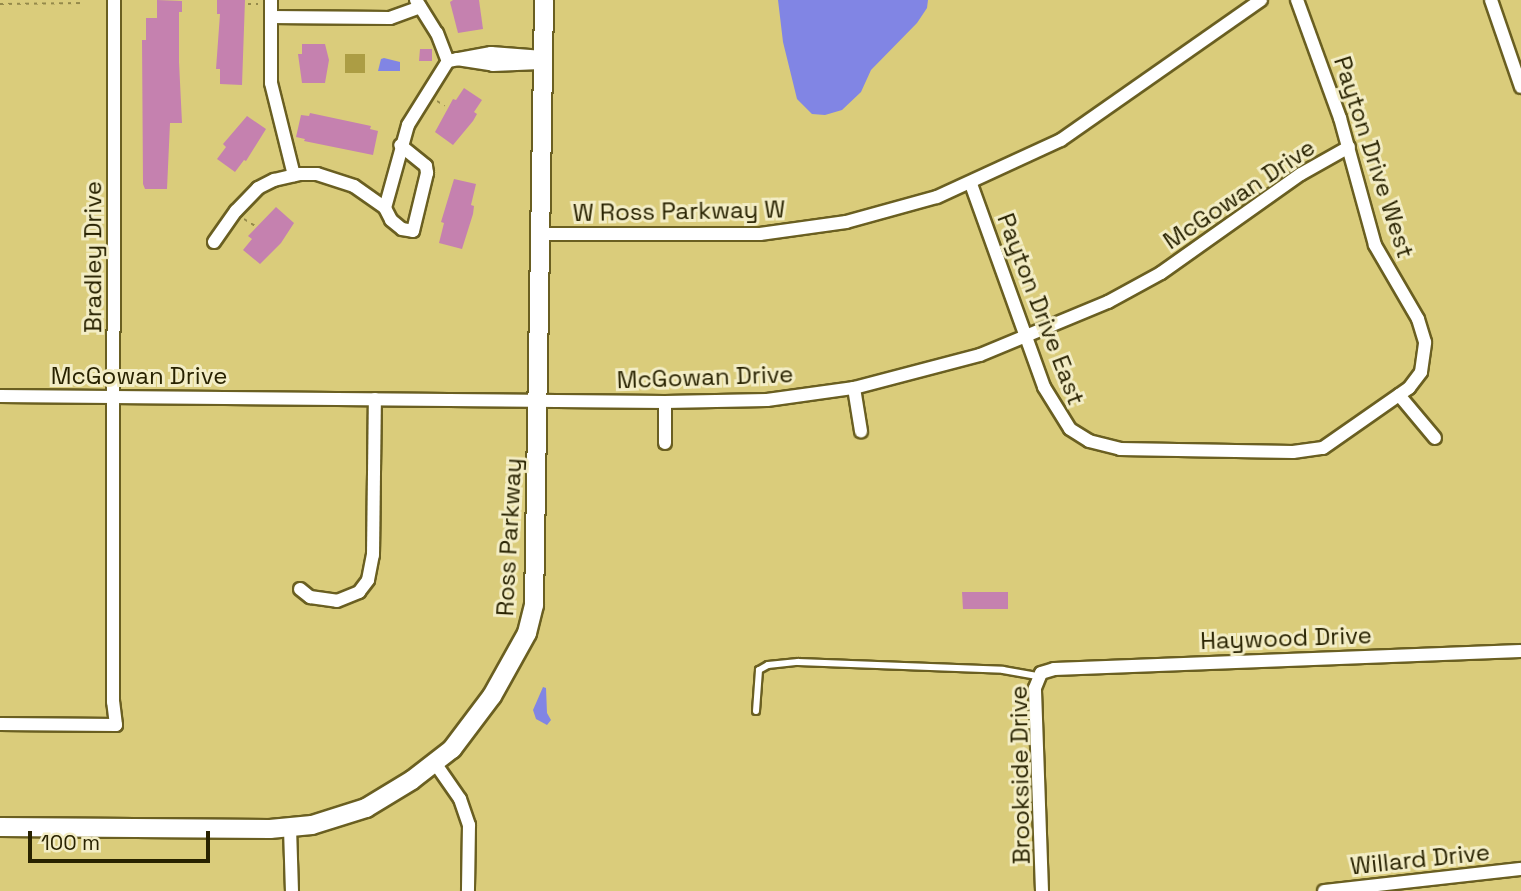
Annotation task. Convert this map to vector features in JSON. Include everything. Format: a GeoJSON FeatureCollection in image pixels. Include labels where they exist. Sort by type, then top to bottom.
{"type":"FeatureCollection","features":[{"type":"Feature","properties":{"kind":"street","name":"Bradley Drive"},"geometry":{"type":"LineString","coordinates":[[0,724],[116,725],[113,702],[114,0]]}},
{"type":"Feature","properties":{"kind":"street"},"geometry":{"type":"LineString","coordinates":[[271,0],[271,83],[293,175]]}},
{"type":"Feature","properties":{"kind":"street","name":"Ross Parkway"},"geometry":{"type":"LineString","coordinates":[[0,827],[290,828],[366,808],[435,764],[452,749],[487,702],[516,656],[532,619],[536,576],[544,0]]}},
{"type":"Feature","properties":{"kind":"street","name":"W Ross Parkway W"},"geometry":{"type":"LineString","coordinates":[[542,234],[688,237],[785,232],[884,213],[971,184],[1046,149],[1087,124],[1261,0]]}},
{"type":"Feature","properties":{"kind":"street","name":"Payton Drive West"},"geometry":{"type":"LineString","coordinates":[[1125,449],[1293,452],[1317,449],[1343,436],[1399,396],[1421,372],[1425,352],[1423,332],[1380,258],[1349,147],[1315,44],[1297,0]]}},
{"type":"Feature","properties":{"kind":"street"},"geometry":{"type":"LineString","coordinates":[[1491,0],[1521,87]]}},
{"type":"Feature","properties":{"kind":"street"},"geometry":{"type":"LineString","coordinates":[[271,17],[390,18],[418,3],[453,60]]}},
{"type":"Feature","properties":{"kind":"street"},"geometry":{"type":"LineString","coordinates":[[385,208],[400,145],[408,125],[453,60],[491,53],[543,60]]}},
{"type":"Feature","properties":{"kind":"street"},"geometry":{"type":"LineString","coordinates":[[214,242],[236,211],[258,188],[293,175],[317,173],[354,186],[385,208],[391,220],[402,229],[408,232],[416,228],[427,173],[426,166],[400,145]]}},
{"type":"Feature","properties":{"kind":"street","name":"McGowan Drive"},"geometry":{"type":"LineString","coordinates":[[0,396],[665,402],[767,400],[854,388],[950,365],[1026,337],[1108,302],[1161,273],[1301,173],[1349,147]]}},
{"type":"Feature","properties":{"kind":"street","name":"Payton Drive East"},"geometry":{"type":"LineString","coordinates":[[971,184],[1049,401],[1061,420],[1089,441],[1125,449]]}},
{"type":"Feature","properties":{"kind":"street"},"geometry":{"type":"LineString","coordinates":[[854,388],[861,431]]}},
{"type":"Feature","properties":{"kind":"street"},"geometry":{"type":"LineString","coordinates":[[1399,396],[1434,438]]}},
{"type":"Feature","properties":{"kind":"street"},"geometry":{"type":"LineString","coordinates":[[300,589],[316,599],[337,601],[356,594],[368,580],[373,555],[375,399]]}},
{"type":"Feature","properties":{"kind":"street"},"geometry":{"type":"LineString","coordinates":[[665,402],[665,443]]}},
{"type":"Feature","properties":{"kind":"street","name":"Haywood Drive"},"geometry":{"type":"LineString","coordinates":[[1054,669],[1521,650]]}},
{"type":"Feature","properties":{"kind":"street","name":"Brookside Drive"},"geometry":{"type":"LineString","coordinates":[[1042,891],[1035,688],[1038,676],[1054,669]]}},
{"type":"Feature","properties":{"kind":"street"},"geometry":{"type":"LineString","coordinates":[[435,764],[460,799],[468,825],[468,891]]}},
{"type":"Feature","properties":{"kind":"street"},"geometry":{"type":"LineString","coordinates":[[290,828],[292,891]]}},
{"type":"Feature","properties":{"kind":"street","name":"Willard Drive"},"geometry":{"type":"LineString","coordinates":[[1324,891],[1521,869]]}},
{"type":"Feature","properties":{"kind":"lane"},"geometry":{"type":"LineString","coordinates":[[756,711],[759,670],[768,665],[798,662],[990,669],[1038,676]]}},
{"type":"Feature","properties":{"kind":"path"},"geometry":{"type":"LineString","coordinates":[[0,4],[85,3]]}},
{"type":"Feature","properties":{"kind":"shaded area"},"geometry":{"type":"Polygon","coordinates":[[[345,54],[365,54],[365,73],[345,73],[345,54]]]}},
{"type":"Feature","properties":{"kind":"water"},"geometry":{"type":"Polygon","coordinates":[[[778,0],[928,0],[927,8],[917,23],[871,70],[861,92],[842,110],[825,115],[812,114],[797,99],[783,42],[778,0]]]}},
{"type":"Feature","properties":{"kind":"water"},"geometry":{"type":"Polygon","coordinates":[[[381,59],[400,62],[400,71],[378,71],[381,59]]]}},
{"type":"Feature","properties":{"kind":"water"},"geometry":{"type":"Polygon","coordinates":[[[543,687],[546,688],[547,713],[551,720],[547,725],[536,719],[533,710],[543,687]]]}},
{"type":"Feature","properties":{"kind":"building"},"geometry":{"type":"Polygon","coordinates":[[[157,0],[182,1],[182,12],[179,12],[179,62],[182,123],[170,123],[167,189],[145,189],[142,40],[146,40],[146,18],[157,18],[157,0]]]}},
{"type":"Feature","properties":{"kind":"building"},"geometry":{"type":"Polygon","coordinates":[[[217,0],[245,0],[242,85],[220,84],[220,69],[216,69],[220,14],[217,14],[217,0]]]}},
{"type":"Feature","properties":{"kind":"building"},"geometry":{"type":"Polygon","coordinates":[[[479,0],[483,29],[458,33],[450,2],[479,0]]]}},
{"type":"Feature","properties":{"kind":"building"},"geometry":{"type":"Polygon","coordinates":[[[302,44],[325,44],[329,60],[325,83],[302,83],[298,54],[302,54],[302,44]]]}},
{"type":"Feature","properties":{"kind":"building"},"geometry":{"type":"Polygon","coordinates":[[[420,49],[432,49],[432,61],[419,61],[420,49]]]}},
{"type":"Feature","properties":{"kind":"building"},"geometry":{"type":"Polygon","coordinates":[[[464,88],[482,100],[474,112],[477,114],[473,121],[453,145],[435,132],[453,99],[456,100],[464,88]]]}},
{"type":"Feature","properties":{"kind":"building"},"geometry":{"type":"Polygon","coordinates":[[[310,113],[371,126],[370,129],[378,131],[373,155],[296,137],[301,115],[309,116],[310,113]]]}},
{"type":"Feature","properties":{"kind":"building"},"geometry":{"type":"Polygon","coordinates":[[[247,116],[266,129],[246,161],[244,160],[235,172],[217,159],[226,147],[223,144],[247,116]]]}},
{"type":"Feature","properties":{"kind":"building"},"geometry":{"type":"Polygon","coordinates":[[[454,179],[476,184],[471,205],[474,206],[473,214],[462,249],[439,243],[444,223],[441,222],[454,179]]]}},
{"type":"Feature","properties":{"kind":"building"},"geometry":{"type":"Polygon","coordinates":[[[276,207],[294,223],[281,243],[260,264],[243,250],[252,239],[248,236],[276,207]]]}},
{"type":"Feature","properties":{"kind":"building"},"geometry":{"type":"Polygon","coordinates":[[[962,592],[1008,592],[1008,609],[963,609],[962,592]]]}}]}
